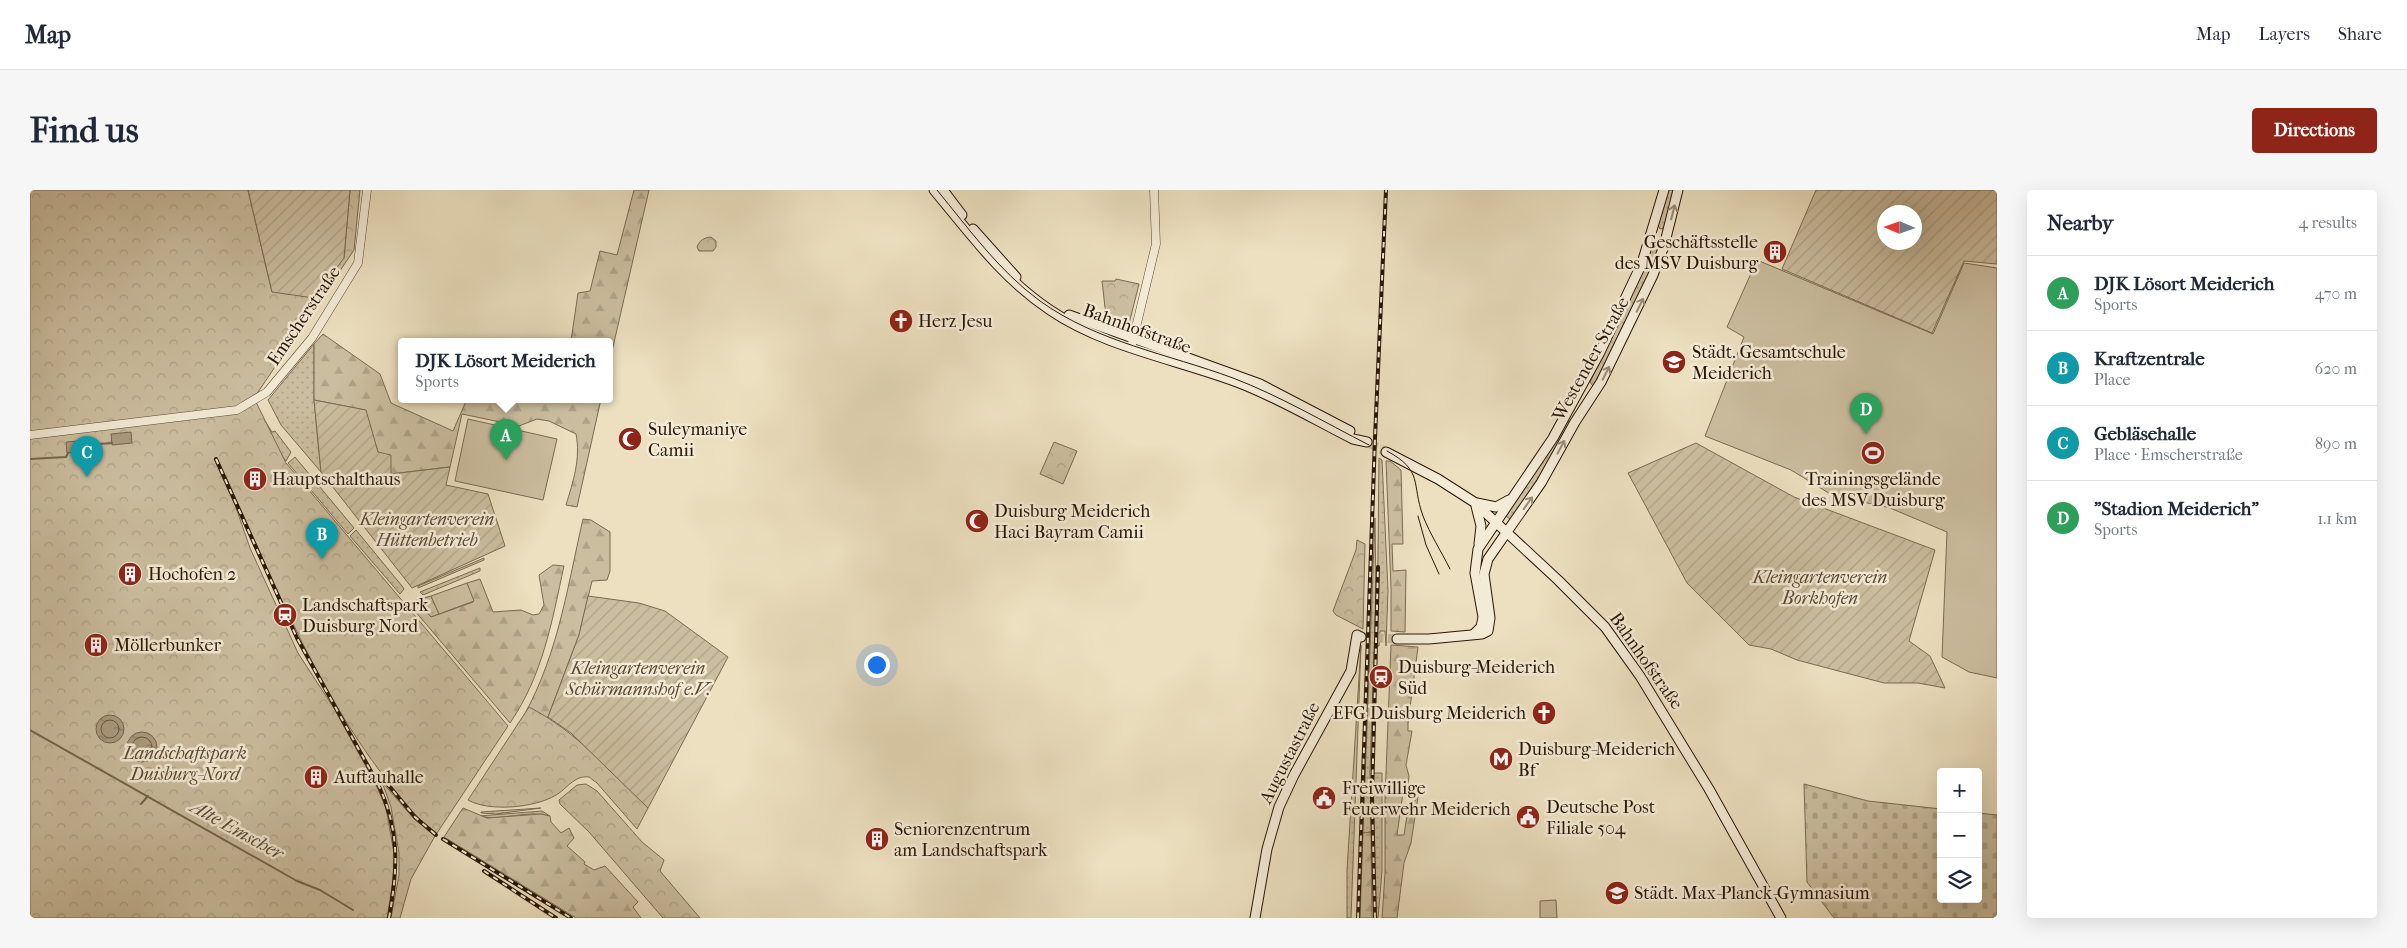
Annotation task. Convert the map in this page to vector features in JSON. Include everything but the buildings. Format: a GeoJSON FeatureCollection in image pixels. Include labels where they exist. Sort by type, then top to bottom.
{"type":"FeatureCollection","features":[{"type":"Feature","properties":{"kind":"main road","name":"Bahnhofstraße"},"geometry":{"type":"LineString","coordinates":[[934,190],[994,263],[1014,283],[1068,321],[1114,341],[1242,384],[1353,439],[1368,443],[1260,384],[1203,362],[1133,342],[1056,308],[1018,279],[943,190]]}},
{"type":"Feature","properties":{"kind":"main road","name":"Westender Straße"},"geometry":{"type":"LineString","coordinates":[[1478,549],[1553,438],[1600,352],[1639,270],[1664,190]]}},
{"type":"Feature","properties":{"kind":"main road","name":"Westender Straße"},"geometry":{"type":"LineString","coordinates":[[1474,634],[1482,634],[1488,631],[1490,618],[1484,574],[1490,554],[1541,483],[1564,441],[1601,382],[1650,284],[1668,234],[1678,190]]}},
{"type":"Feature","properties":{"kind":"main road"},"geometry":{"type":"LineString","coordinates":[[1654,227],[1659,233],[1668,234]]}},
{"type":"Feature","properties":{"kind":"main road","name":"Bahnhofstraße"},"geometry":{"type":"LineString","coordinates":[[1386,452],[1474,502],[1587,607],[1626,655],[1719,805],[1781,918]]}},
{"type":"Feature","properties":{"kind":"main road"},"geometry":{"type":"LineString","coordinates":[[1397,639],[1429,639],[1474,634],[1481,627],[1483,617],[1476,573],[1481,526],[1474,502],[1496,507],[1513,498]]}},
{"type":"Feature","properties":{"kind":"main road","name":"Augustastraße"},"geometry":{"type":"LineString","coordinates":[[1255,918],[1267,849],[1279,807],[1294,775],[1351,672],[1359,636]]}},
{"type":"Feature","properties":{"kind":"street","name":"Emscherstraße"},"geometry":{"type":"LineString","coordinates":[[30,436],[237,410],[267,392],[312,338],[358,263],[367,190]]}},
{"type":"Feature","properties":{"kind":"street"},"geometry":{"type":"LineString","coordinates":[[1133,342],[1156,244],[1154,190]]}},
{"type":"Feature","properties":{"kind":"green space","name":"Landschaftspark Duisburg-Nord"},"geometry":{"type":"Polygon","coordinates":[[[30,190],[248,190],[272,292],[344,258],[350,190],[360,190],[354,250],[254,398],[286,463],[508,726],[437,833],[415,815],[396,793],[335,703],[292,623],[217,458],[214,459],[235,505],[250,548],[298,653],[335,710],[376,785],[386,808],[394,853],[394,875],[387,918],[30,918],[30,190]]]}},
{"type":"Feature","properties":{"kind":"green space"},"geometry":{"type":"Polygon","coordinates":[[[248,190],[350,190],[344,258],[314,298],[272,292],[248,190]]]}},
{"type":"Feature","properties":{"kind":"green space"},"geometry":{"type":"Polygon","coordinates":[[[634,190],[649,190],[613,347],[613,338],[571,338],[578,293],[590,291],[600,251],[617,255],[634,190]]]}},
{"type":"Feature","properties":{"kind":"green space"},"geometry":{"type":"Polygon","coordinates":[[[1667,190],[1675,190],[1664,228],[1660,229],[1658,225],[1667,190]]]}},
{"type":"Feature","properties":{"kind":"green space"},"geometry":{"type":"Polygon","coordinates":[[[1816,190],[1997,190],[1997,264],[1964,261],[1932,333],[1782,269],[1816,190]]]}},
{"type":"Feature","properties":{"kind":"green space"},"geometry":{"type":"Polygon","coordinates":[[[711,237],[716,241],[716,247],[713,251],[699,251],[697,247],[701,241],[711,237]]]}},
{"type":"Feature","properties":{"kind":"green space"},"geometry":{"type":"Polygon","coordinates":[[[1650,244],[1661,247],[1646,284],[1593,386],[1590,382],[1626,308],[1650,244]]]}},
{"type":"Feature","properties":{"kind":"green space","name":"Trainingsgelände des MSV Duisburg"},"geometry":{"type":"Polygon","coordinates":[[[1757,260],[1933,334],[1964,263],[1997,268],[1997,678],[1969,672],[1942,657],[1947,532],[1890,508],[1832,495],[1791,470],[1705,436],[1744,337],[1727,327],[1757,260]]]}},
{"type":"Feature","properties":{"kind":"green space"},"geometry":{"type":"Polygon","coordinates":[[[1116,279],[1139,284],[1127,332],[1107,325],[1102,281],[1115,281],[1116,279]]]}},
{"type":"Feature","properties":{"kind":"green space"},"geometry":{"type":"Polygon","coordinates":[[[323,334],[380,374],[391,403],[453,431],[465,403],[600,403],[577,507],[566,505],[577,461],[576,434],[549,421],[537,419],[519,426],[462,414],[450,467],[391,474],[378,452],[365,410],[314,400],[314,344],[323,334]]]}},
{"type":"Feature","properties":{"kind":"green space"},"geometry":{"type":"Polygon","coordinates":[[[314,344],[314,400],[321,472],[281,425],[268,400],[314,344]]]}},
{"type":"Feature","properties":{"kind":"green space","name":"Kleingartenverein Hüttenbetrieb"},"geometry":{"type":"Polygon","coordinates":[[[314,400],[366,410],[378,452],[391,455],[391,474],[450,467],[446,485],[488,494],[505,546],[412,588],[321,472],[314,400]]]}},
{"type":"Feature","properties":{"kind":"green space"},"geometry":{"type":"Polygon","coordinates":[[[468,419],[557,439],[543,500],[455,481],[468,419]]]}},
{"type":"Feature","properties":{"kind":"green space"},"geometry":{"type":"Polygon","coordinates":[[[1566,420],[1571,423],[1548,465],[1511,520],[1506,516],[1542,462],[1566,420]]]}},
{"type":"Feature","properties":{"kind":"green space"},"geometry":{"type":"Polygon","coordinates":[[[265,421],[272,432],[275,431],[291,452],[286,461],[278,451],[265,421]]]}},
{"type":"Feature","properties":{"kind":"green space"},"geometry":{"type":"Polygon","coordinates":[[[1054,442],[1077,451],[1063,484],[1040,474],[1054,442]]]}},
{"type":"Feature","properties":{"kind":"green space","name":"Kleingartenverein Borkhofen"},"geometry":{"type":"Polygon","coordinates":[[[1696,443],[1794,497],[1935,550],[1909,641],[1930,656],[1945,688],[1918,683],[1884,683],[1797,660],[1771,649],[1749,645],[1687,583],[1628,473],[1696,443]]]}},
{"type":"Feature","properties":{"kind":"green space"},"geometry":{"type":"Polygon","coordinates":[[[295,457],[354,528],[348,534],[288,463],[295,457]]]}},
{"type":"Feature","properties":{"kind":"green space"},"geometry":{"type":"Polygon","coordinates":[[[1379,458],[1382,460],[1388,590],[1386,646],[1385,631],[1380,631],[1379,646],[1377,646],[1379,458]]]}},
{"type":"Feature","properties":{"kind":"green space"},"geometry":{"type":"Polygon","coordinates":[[[1386,461],[1390,461],[1401,470],[1403,544],[1392,544],[1393,571],[1406,570],[1405,632],[1391,631],[1386,461]]]}},
{"type":"Feature","properties":{"kind":"green space"},"geometry":{"type":"Polygon","coordinates":[[[1375,518],[1376,594],[1370,772],[1371,832],[1363,833],[1375,518]]]}},
{"type":"Feature","properties":{"kind":"green space"},"geometry":{"type":"Polygon","coordinates":[[[583,519],[591,520],[610,532],[610,571],[607,580],[592,581],[579,635],[548,717],[516,729],[530,704],[551,653],[565,601],[583,519]]]}},
{"type":"Feature","properties":{"kind":"green space"},"geometry":{"type":"Polygon","coordinates":[[[356,530],[402,586],[404,589],[400,594],[350,536],[356,530]]]}},
{"type":"Feature","properties":{"kind":"green space"},"geometry":{"type":"Polygon","coordinates":[[[1357,540],[1365,544],[1363,629],[1336,615],[1333,611],[1356,550],[1357,540]]]}},
{"type":"Feature","properties":{"kind":"green space"},"geometry":{"type":"Polygon","coordinates":[[[484,558],[484,560],[418,588],[418,586],[484,558]]]}},
{"type":"Feature","properties":{"kind":"green space"},"geometry":{"type":"Polygon","coordinates":[[[553,565],[564,566],[545,647],[531,686],[510,723],[409,604],[416,600],[431,617],[473,602],[467,583],[480,579],[493,612],[521,610],[533,615],[539,614],[544,605],[539,575],[553,565]]]}},
{"type":"Feature","properties":{"kind":"green space"},"geometry":{"type":"Polygon","coordinates":[[[480,568],[480,571],[423,595],[420,592],[480,568]]]}},
{"type":"Feature","properties":{"kind":"green space"},"geometry":{"type":"Polygon","coordinates":[[[467,583],[474,601],[439,614],[431,596],[467,583]]]}},
{"type":"Feature","properties":{"kind":"green space"},"geometry":{"type":"Polygon","coordinates":[[[431,596],[439,614],[431,617],[416,600],[431,596]]]}},
{"type":"Feature","properties":{"kind":"green space","name":"Kleingartenverein Schürmannshof e.V."},"geometry":{"type":"Polygon","coordinates":[[[588,596],[639,603],[665,611],[728,657],[648,808],[571,733],[548,717],[579,635],[588,596]]]}},
{"type":"Feature","properties":{"kind":"green space"},"geometry":{"type":"Polygon","coordinates":[[[1361,645],[1351,918],[1347,918],[1347,870],[1361,645]]]}},
{"type":"Feature","properties":{"kind":"green space"},"geometry":{"type":"Polygon","coordinates":[[[1391,645],[1418,647],[1408,723],[1408,731],[1412,731],[1406,765],[1409,776],[1408,786],[1404,786],[1397,835],[1404,835],[1408,809],[1418,797],[1411,843],[1404,863],[1397,918],[1382,918],[1385,873],[1385,799],[1391,645]]]}},
{"type":"Feature","properties":{"kind":"green space"},"geometry":{"type":"Polygon","coordinates":[[[529,707],[578,740],[648,808],[637,829],[597,783],[589,777],[579,778],[560,792],[536,803],[500,807],[477,804],[468,800],[529,707]]]}},
{"type":"Feature","properties":{"kind":"green space"},"geometry":{"type":"Polygon","coordinates":[[[1373,773],[1382,773],[1382,871],[1378,918],[1375,918],[1373,773]]]}},
{"type":"Feature","properties":{"kind":"green space"},"geometry":{"type":"Polygon","coordinates":[[[382,782],[414,819],[435,836],[411,879],[400,918],[391,918],[399,875],[399,853],[391,807],[382,782]]]}},
{"type":"Feature","properties":{"kind":"green space"},"geometry":{"type":"Polygon","coordinates":[[[586,784],[597,791],[642,842],[664,860],[660,871],[700,918],[663,918],[589,832],[560,804],[559,800],[577,785],[586,784]]]}},
{"type":"Feature","properties":{"kind":"green space"},"geometry":{"type":"Polygon","coordinates":[[[1804,784],[1868,801],[1937,809],[1937,903],[1982,903],[1982,813],[1997,815],[1997,918],[1834,918],[1807,882],[1804,784]]]}},
{"type":"Feature","properties":{"kind":"green space"},"geometry":{"type":"Polygon","coordinates":[[[463,808],[487,818],[541,814],[550,816],[551,822],[561,833],[569,828],[574,838],[567,846],[585,862],[584,864],[594,870],[605,866],[638,902],[633,907],[641,918],[576,918],[444,837],[463,808]]]}},
{"type":"Feature","properties":{"kind":"green space"},"geometry":{"type":"Polygon","coordinates":[[[541,808],[496,814],[481,813],[481,812],[541,808]]]}},
{"type":"Feature","properties":{"kind":"green space"},"geometry":{"type":"Polygon","coordinates":[[[542,811],[550,816],[532,814],[497,818],[479,816],[542,811]]]}},
{"type":"Feature","properties":{"kind":"green space"},"geometry":{"type":"Polygon","coordinates":[[[1371,832],[1372,918],[1360,918],[1363,833],[1371,832]]]}},
{"type":"Feature","properties":{"kind":"green space"},"geometry":{"type":"Polygon","coordinates":[[[1556,900],[1557,918],[1540,918],[1540,901],[1556,900]]]}},
{"type":"Feature","properties":{"kind":"water"},"geometry":{"type":"Polygon","coordinates":[[[131,432],[132,443],[112,445],[111,434],[131,432]]]}},
{"type":"Feature","properties":{"kind":"water"},"geometry":{"type":"Polygon","coordinates":[[[78,441],[78,443],[88,442],[86,448],[83,448],[83,451],[67,453],[66,442],[78,441]]]}},
{"type":"Feature","properties":{"kind":"water"},"geometry":{"type":"Polygon","coordinates":[[[110,715],[120,719],[124,729],[120,739],[110,743],[100,739],[96,729],[100,719],[110,715]]]}},
{"type":"Feature","properties":{"kind":"water"},"geometry":{"type":"Polygon","coordinates":[[[142,732],[153,736],[157,747],[153,758],[142,762],[131,758],[127,747],[131,736],[142,732]]]}},
{"type":"Feature","properties":{"kind":"waterway"},"geometry":{"type":"LineString","coordinates":[[88,442],[96,441],[99,444],[112,443]]}},
{"type":"Feature","properties":{"kind":"waterway"},"geometry":{"type":"LineString","coordinates":[[30,459],[66,457],[68,453]]}},
{"type":"Feature","properties":{"kind":"waterway","name":"Alte Emscher"},"geometry":{"type":"LineString","coordinates":[[30,730],[297,881],[320,890],[353,910]]}},
{"type":"Feature","properties":{"kind":"waterway"},"geometry":{"type":"LineString","coordinates":[[141,804],[148,796]]}},
{"type":"Feature","properties":{"kind":"tunnel"},"geometry":{"type":"LineString","coordinates":[[1369,443],[1386,452]]}},
{"type":"Feature","properties":{"kind":"tunnel"},"geometry":{"type":"LineString","coordinates":[[1361,637],[1397,639]]}},
{"type":"Feature","properties":{"kind":"tram line"},"geometry":{"type":"LineString","coordinates":[[937,190],[998,263],[1025,289],[1062,315],[1109,337],[1208,369],[1250,385],[1369,445]]}},
{"type":"Feature","properties":{"kind":"tram line"},"geometry":{"type":"LineString","coordinates":[[1387,451],[1399,458],[1407,465],[1411,472],[1423,516],[1450,569]]}},
{"type":"Feature","properties":{"kind":"tram line"},"geometry":{"type":"LineString","coordinates":[[1418,516],[1426,545],[1439,574]]}},
{"type":"Feature","properties":{"kind":"railway"},"geometry":{"type":"LineString","coordinates":[[1358,918],[1386,190]]}},
{"type":"Feature","properties":{"kind":"railway"},"geometry":{"type":"LineString","coordinates":[[216,459],[297,638],[378,784],[385,801],[394,834],[395,850],[394,883],[389,918]]}},
{"type":"Feature","properties":{"kind":"railway"},"geometry":{"type":"LineString","coordinates":[[1375,918],[1372,798],[1378,567]]}},
{"type":"Feature","properties":{"kind":"railway"},"geometry":{"type":"LineString","coordinates":[[379,774],[415,817],[436,835]]}},
{"type":"Feature","properties":{"kind":"railway"},"geometry":{"type":"LineString","coordinates":[[443,839],[571,918]]}},
{"type":"Feature","properties":{"kind":"railway"},"geometry":{"type":"LineString","coordinates":[[484,871],[556,918]]}},
{"type":"Feature","properties":{"kind":"place","name":"Geschäftsstelle des MSV Duisburg"},"geometry":{"type":"Point","coordinates":[1775,252]}},
{"type":"Feature","properties":{"kind":"place","name":"Herz Jesu"},"geometry":{"type":"Point","coordinates":[901,321]}},
{"type":"Feature","properties":{"kind":"place","name":"Städt. Gesamtschule Meiderich"},"geometry":{"type":"Point","coordinates":[1674,362]}},
{"type":"Feature","properties":{"kind":"place","name":"\"Stadion Meiderich\""},"geometry":{"type":"Point","coordinates":[1866,434]}},
{"type":"Feature","properties":{"kind":"place","name":"Suleymaniye Camii"},"geometry":{"type":"Point","coordinates":[630,439]}},
{"type":"Feature","properties":{"kind":"place","name":"Trainingsgelände des MSV Duisburg"},"geometry":{"type":"Point","coordinates":[1873,453]}},
{"type":"Feature","properties":{"kind":"place","name":"DJK Lösort Meiderich"},"geometry":{"type":"Point","coordinates":[506,460]}},
{"type":"Feature","properties":{"kind":"place","name":"Gebläsehalle"},"geometry":{"type":"Point","coordinates":[87,477]}},
{"type":"Feature","properties":{"kind":"place","name":"Hauptschalthaus"},"geometry":{"type":"Point","coordinates":[255,479]}},
{"type":"Feature","properties":{"kind":"place","name":"Duisburg Meiderich Haci Bayram Camii"},"geometry":{"type":"Point","coordinates":[977,521]}},
{"type":"Feature","properties":{"kind":"place","name":"Kraftzentrale"},"geometry":{"type":"Point","coordinates":[322,559]}},
{"type":"Feature","properties":{"kind":"place","name":"Hochofen 2"},"geometry":{"type":"Point","coordinates":[130,574]}},
{"type":"Feature","properties":{"kind":"place","name":"Landschaftspark Duisburg Nord"},"geometry":{"type":"Point","coordinates":[285,615]}},
{"type":"Feature","properties":{"kind":"place","name":"Möllerbunker"},"geometry":{"type":"Point","coordinates":[96,645]}},
{"type":"Feature","properties":{"kind":"place","name":"Duisburg-Meiderich Süd"},"geometry":{"type":"Point","coordinates":[1381,677]}},
{"type":"Feature","properties":{"kind":"place","name":"EFG Duisburg Meiderich"},"geometry":{"type":"Point","coordinates":[1544,713]}},
{"type":"Feature","properties":{"kind":"place","name":"Duisburg-Meiderich Bf"},"geometry":{"type":"Point","coordinates":[1501,759]}},
{"type":"Feature","properties":{"kind":"place","name":"Auftauhalle"},"geometry":{"type":"Point","coordinates":[316,777]}},
{"type":"Feature","properties":{"kind":"place","name":"Freiwillige Feuerwehr Meiderich"},"geometry":{"type":"Point","coordinates":[1324,798]}},
{"type":"Feature","properties":{"kind":"place","name":"Deutsche Post Filiale 504"},"geometry":{"type":"Point","coordinates":[1528,817]}},
{"type":"Feature","properties":{"kind":"place","name":"Seniorenzentrum am Landschaftspark"},"geometry":{"type":"Point","coordinates":[877,839]}},
{"type":"Feature","properties":{"kind":"place","name":"Städt. Max-Planck-Gymnasium"},"geometry":{"type":"Point","coordinates":[1617,893]}}]}
